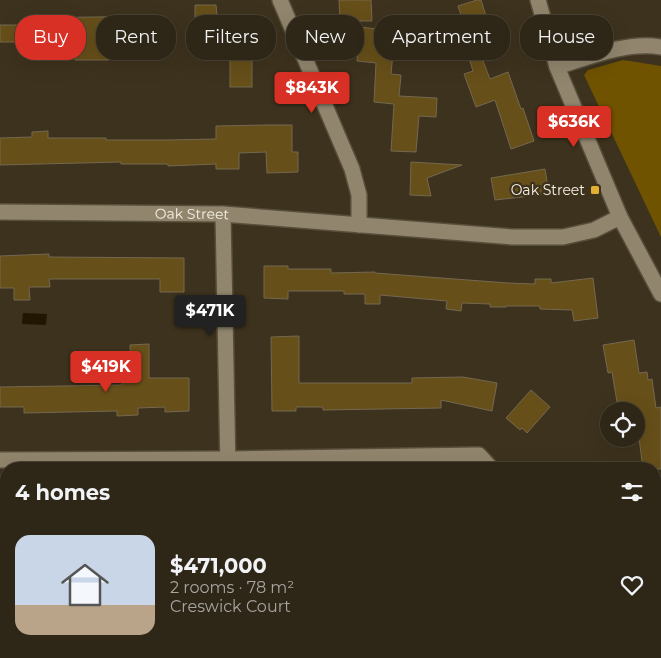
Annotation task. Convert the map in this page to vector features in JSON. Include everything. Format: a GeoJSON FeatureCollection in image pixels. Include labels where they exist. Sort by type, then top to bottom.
{"type":"FeatureCollection","features":[{"type":"Feature","properties":{"kind":"street"},"geometry":{"type":"LineString","coordinates":[[280,0],[352,169],[359,194],[359,225]]}},
{"type":"Feature","properties":{"kind":"street"},"geometry":{"type":"LineString","coordinates":[[538,0],[557,67],[620,217],[661,294]]}},
{"type":"Feature","properties":{"kind":"street"},"geometry":{"type":"LineString","coordinates":[[557,67],[591,55],[614,50],[649,45],[661,47]]}},
{"type":"Feature","properties":{"kind":"street","name":"Oak Street"},"geometry":{"type":"LineString","coordinates":[[0,212],[223,214],[512,237],[563,237],[594,230],[620,217]]}},
{"type":"Feature","properties":{"kind":"street"},"geometry":{"type":"LineString","coordinates":[[223,214],[228,462]]}},
{"type":"Feature","properties":{"kind":"street"},"geometry":{"type":"LineString","coordinates":[[284,462],[479,455],[486,462]]}},
{"type":"Feature","properties":{"kind":"street"},"geometry":{"type":"LineString","coordinates":[[0,460],[114,462]]}},
{"type":"Feature","properties":{"kind":"shaded area"},"geometry":{"type":"Polygon","coordinates":[[[623,60],[661,66],[661,237],[584,75],[588,70],[623,60]]]}},
{"type":"Feature","properties":{"kind":"shaded area"},"geometry":{"type":"Polygon","coordinates":[[[23,313],[47,314],[46,325],[22,324],[23,313]]]}},
{"type":"Feature","properties":{"kind":"building"},"geometry":{"type":"Polygon","coordinates":[[[339,0],[371,0],[372,21],[364,21],[364,15],[340,15],[339,0]]]}},
{"type":"Feature","properties":{"kind":"building"},"geometry":{"type":"Polygon","coordinates":[[[481,0],[486,15],[461,15],[458,6],[481,0]]]}},
{"type":"Feature","properties":{"kind":"building"},"geometry":{"type":"Polygon","coordinates":[[[195,5],[216,5],[217,15],[195,15],[195,5]]]}},
{"type":"Feature","properties":{"kind":"building"},"geometry":{"type":"Polygon","coordinates":[[[86,17],[96,17],[96,60],[86,60],[86,17]]]}},
{"type":"Feature","properties":{"kind":"building"},"geometry":{"type":"Polygon","coordinates":[[[0,25],[15,25],[15,42],[0,42],[0,25]]]}},
{"type":"Feature","properties":{"kind":"building"},"geometry":{"type":"Polygon","coordinates":[[[364,27],[374,29],[374,60],[392,60],[391,74],[401,75],[399,96],[437,98],[436,117],[419,116],[416,152],[391,151],[394,104],[374,102],[376,63],[357,61],[364,60],[364,27]]]}},
{"type":"Feature","properties":{"kind":"building"},"geometry":{"type":"Polygon","coordinates":[[[230,60],[252,60],[252,87],[230,87],[230,60]]]}},
{"type":"Feature","properties":{"kind":"building"},"geometry":{"type":"Polygon","coordinates":[[[470,60],[483,60],[490,79],[508,72],[534,141],[511,149],[495,100],[476,107],[464,74],[473,71],[470,60]]]}},
{"type":"Feature","properties":{"kind":"building"},"geometry":{"type":"Polygon","coordinates":[[[292,125],[292,152],[298,152],[298,172],[267,173],[266,152],[239,153],[239,169],[216,169],[216,164],[168,166],[168,164],[121,164],[121,162],[0,165],[0,138],[32,137],[32,132],[48,131],[48,138],[106,138],[106,140],[216,139],[216,126],[292,125]]]}},
{"type":"Feature","properties":{"kind":"building"},"geometry":{"type":"Polygon","coordinates":[[[411,162],[462,165],[427,178],[431,196],[410,195],[411,162]]]}},
{"type":"Feature","properties":{"kind":"building"},"geometry":{"type":"Polygon","coordinates":[[[545,169],[549,194],[495,200],[491,178],[545,169]]]}},
{"type":"Feature","properties":{"kind":"building"},"geometry":{"type":"Polygon","coordinates":[[[49,254],[49,257],[184,258],[184,292],[160,292],[160,279],[49,279],[50,287],[29,287],[30,300],[14,300],[14,288],[0,288],[0,256],[49,254]]]}},
{"type":"Feature","properties":{"kind":"building"},"geometry":{"type":"Polygon","coordinates":[[[264,266],[288,266],[288,269],[331,269],[331,273],[375,272],[535,284],[535,279],[551,279],[551,283],[593,278],[598,318],[574,321],[572,310],[540,309],[540,306],[490,307],[490,304],[462,303],[461,311],[446,309],[447,301],[380,295],[380,304],[365,304],[365,294],[344,294],[344,291],[288,291],[288,299],[264,298],[264,266]]]}},
{"type":"Feature","properties":{"kind":"building"},"geometry":{"type":"Polygon","coordinates":[[[299,336],[299,383],[412,383],[412,378],[463,377],[497,383],[492,411],[441,400],[441,408],[323,410],[323,407],[296,407],[296,411],[272,411],[271,337],[299,336]]]}},
{"type":"Feature","properties":{"kind":"building"},"geometry":{"type":"Polygon","coordinates":[[[634,340],[639,373],[647,372],[648,380],[652,379],[656,408],[661,407],[661,462],[642,462],[640,447],[645,447],[645,402],[617,402],[612,372],[608,373],[603,345],[634,340]]]}},
{"type":"Feature","properties":{"kind":"building"},"geometry":{"type":"Polygon","coordinates":[[[149,344],[149,378],[189,378],[189,411],[165,412],[165,407],[138,408],[138,415],[117,416],[117,411],[24,413],[24,407],[0,407],[0,387],[122,385],[121,376],[131,376],[130,345],[149,344]]]}},
{"type":"Feature","properties":{"kind":"building"},"geometry":{"type":"Polygon","coordinates":[[[531,390],[550,407],[527,433],[522,428],[520,430],[506,418],[531,390]]]}},
{"type":"Feature","properties":{"kind":"place","name":"Oak Street"},"geometry":{"type":"Point","coordinates":[595,190]}}]}
